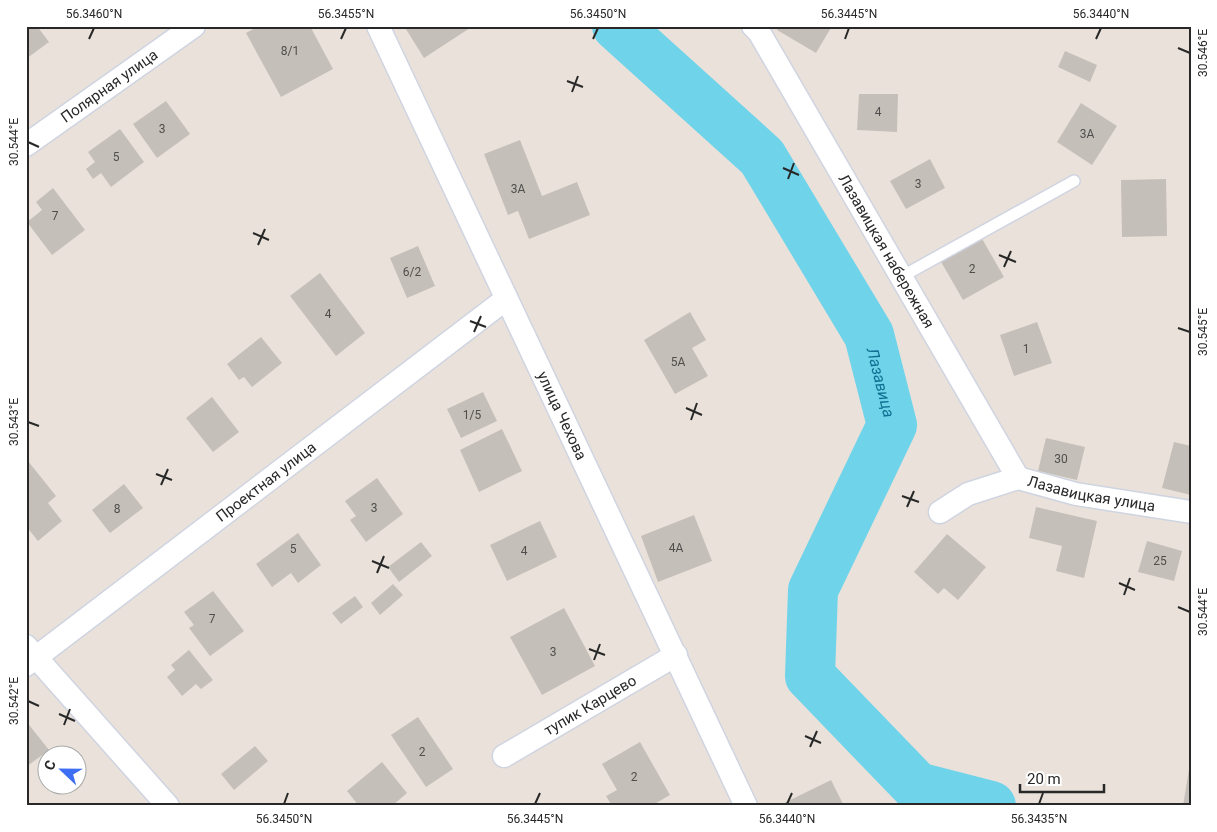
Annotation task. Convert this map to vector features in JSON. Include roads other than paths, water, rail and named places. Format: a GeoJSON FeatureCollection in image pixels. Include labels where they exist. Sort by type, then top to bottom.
{"type":"FeatureCollection","features":[{"type":"Feature","properties":{"kind":"street","name":"Полярная улица"},"geometry":{"type":"LineString","coordinates":[[26,145],[194,26]]}},
{"type":"Feature","properties":{"kind":"street","name":"улица Чехова"},"geometry":{"type":"LineString","coordinates":[[378,26],[746,806]]}},
{"type":"Feature","properties":{"kind":"street","name":"Лазавицкая набережная"},"geometry":{"type":"LineString","coordinates":[[753,26],[759,32],[1018,478]]}},
{"type":"Feature","properties":{"kind":"street","name":"Проектная улица"},"geometry":{"type":"LineString","coordinates":[[29,656],[506,299]]}},
{"type":"Feature","properties":{"kind":"street","name":"Лазавицкая улица"},"geometry":{"type":"LineString","coordinates":[[940,512],[968,494],[1018,478],[1076,494],[1191,512]]}},
{"type":"Feature","properties":{"kind":"street","name":"тупик Карцево"},"geometry":{"type":"LineString","coordinates":[[504,756],[676,655]]}},
{"type":"Feature","properties":{"kind":"street"},"geometry":{"type":"LineString","coordinates":[[29,656],[168,806]]}},
{"type":"Feature","properties":{"kind":"lane"},"geometry":{"type":"LineString","coordinates":[[901,277],[1074,181]]}},
{"type":"Feature","properties":{"kind":"waterway","name":"Лазавица"},"geometry":{"type":"LineString","coordinates":[[617,26],[762,157],[869,335],[892,425],[813,590],[810,676],[917,787],[991,806]]}}]}
